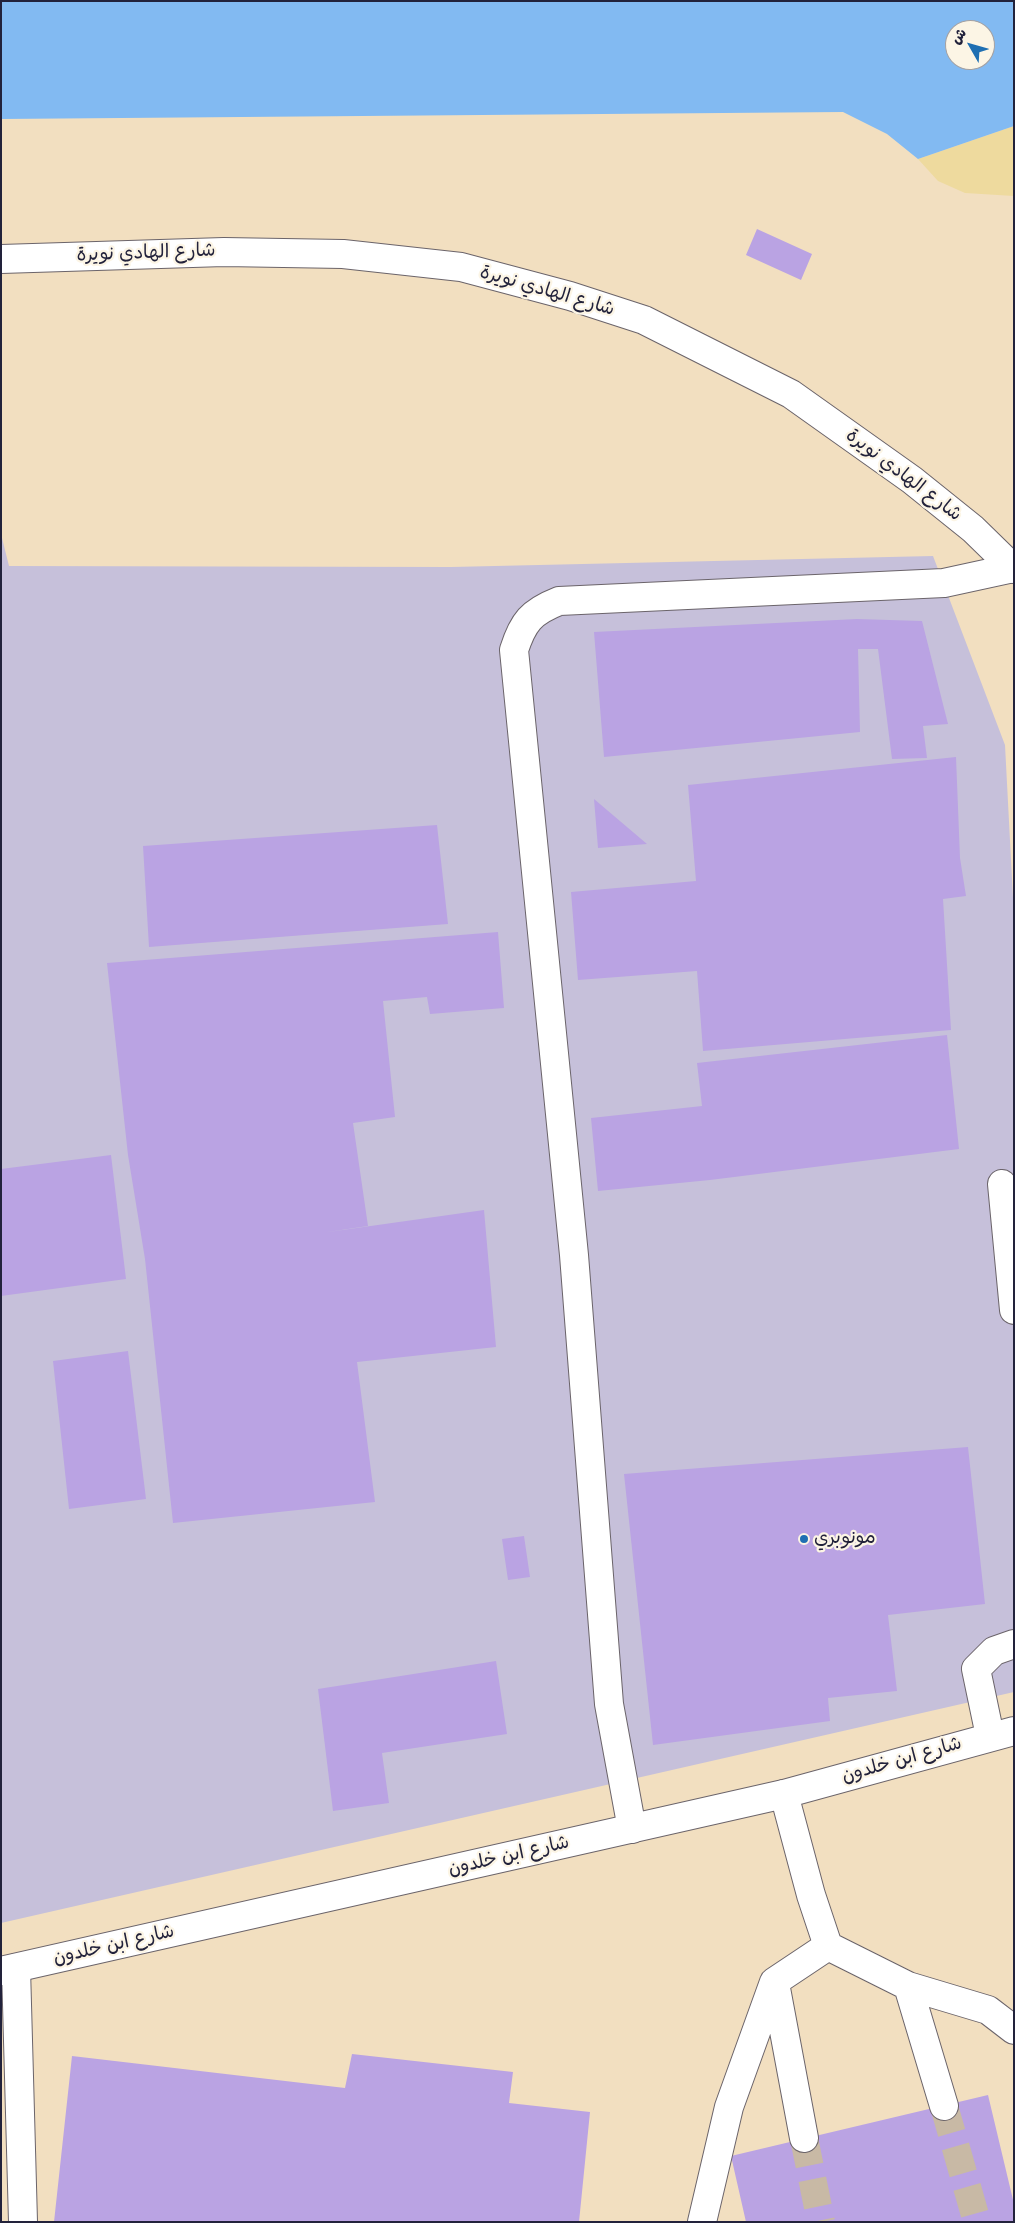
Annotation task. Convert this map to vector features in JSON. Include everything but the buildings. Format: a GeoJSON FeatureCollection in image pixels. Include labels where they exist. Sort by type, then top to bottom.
{"type":"FeatureCollection","features":[{"type":"Feature","properties":{"kind":"main road","name":"شارع الهادي نويرة"},"geometry":{"type":"LineString","coordinates":[[1,259],[224,252],[342,254],[461,268],[570,296],[644,320],[791,394],[912,480],[972,529],[1014,569]]}},
{"type":"Feature","properties":{"kind":"main road"},"geometry":{"type":"LineString","coordinates":[[632,1829],[609,1704],[574,1256],[514,650],[519,634],[529,618],[542,608],[558,601],[944,583],[1014,569]]}},
{"type":"Feature","properties":{"kind":"main road"},"geometry":{"type":"LineString","coordinates":[[1002,1184],[1014,1310]]}},
{"type":"Feature","properties":{"kind":"main road"},"geometry":{"type":"LineString","coordinates":[[1002,1734],[976,1669],[994,1651],[1014,1644]]}},
{"type":"Feature","properties":{"kind":"main road","name":"شارع ابن خلدون"},"geometry":{"type":"LineString","coordinates":[[9,1970],[784,1794],[1002,1734]]}},
{"type":"Feature","properties":{"kind":"main road"},"geometry":{"type":"LineString","coordinates":[[784,1794],[828,1946],[908,1986],[988,2010],[1014,2030]]}},
{"type":"Feature","properties":{"kind":"main road"},"geometry":{"type":"LineString","coordinates":[[702,2222],[730,2107],[774,1982],[828,1946]]}},
{"type":"Feature","properties":{"kind":"main road"},"geometry":{"type":"LineString","coordinates":[[9,1970],[23,2222]]}},
{"type":"Feature","properties":{"kind":"main road"},"geometry":{"type":"LineString","coordinates":[[774,1982],[804,2138]]}},
{"type":"Feature","properties":{"kind":"main road"},"geometry":{"type":"LineString","coordinates":[[908,1986],[944,2106]]}},
{"type":"Feature","properties":{"kind":"shaded area"},"geometry":{"type":"Polygon","coordinates":[[[1,534],[9,566],[451,567],[933,556],[1005,745],[1014,917],[1014,1692],[1,1923],[1,534]]]}},
{"type":"Feature","properties":{"kind":"sand"},"geometry":{"type":"Polygon","coordinates":[[[1014,126],[1014,196],[965,193],[938,181],[918,159],[1014,126]]]}},
{"type":"Feature","properties":{"kind":"water"},"geometry":{"type":"Polygon","coordinates":[[[1,1],[1014,1],[1014,126],[918,159],[887,134],[843,112],[1,119],[1,1]]]}},
{"type":"Feature","properties":{"kind":"tunnel"},"geometry":{"type":"LineString","coordinates":[[944,2106],[977,2222]]}},
{"type":"Feature","properties":{"kind":"tunnel"},"geometry":{"type":"LineString","coordinates":[[804,2138],[821,2222]]}},
{"type":"Feature","properties":{"kind":"place","name":"مونوبري"},"geometry":{"type":"Point","coordinates":[804,1539]}}]}
